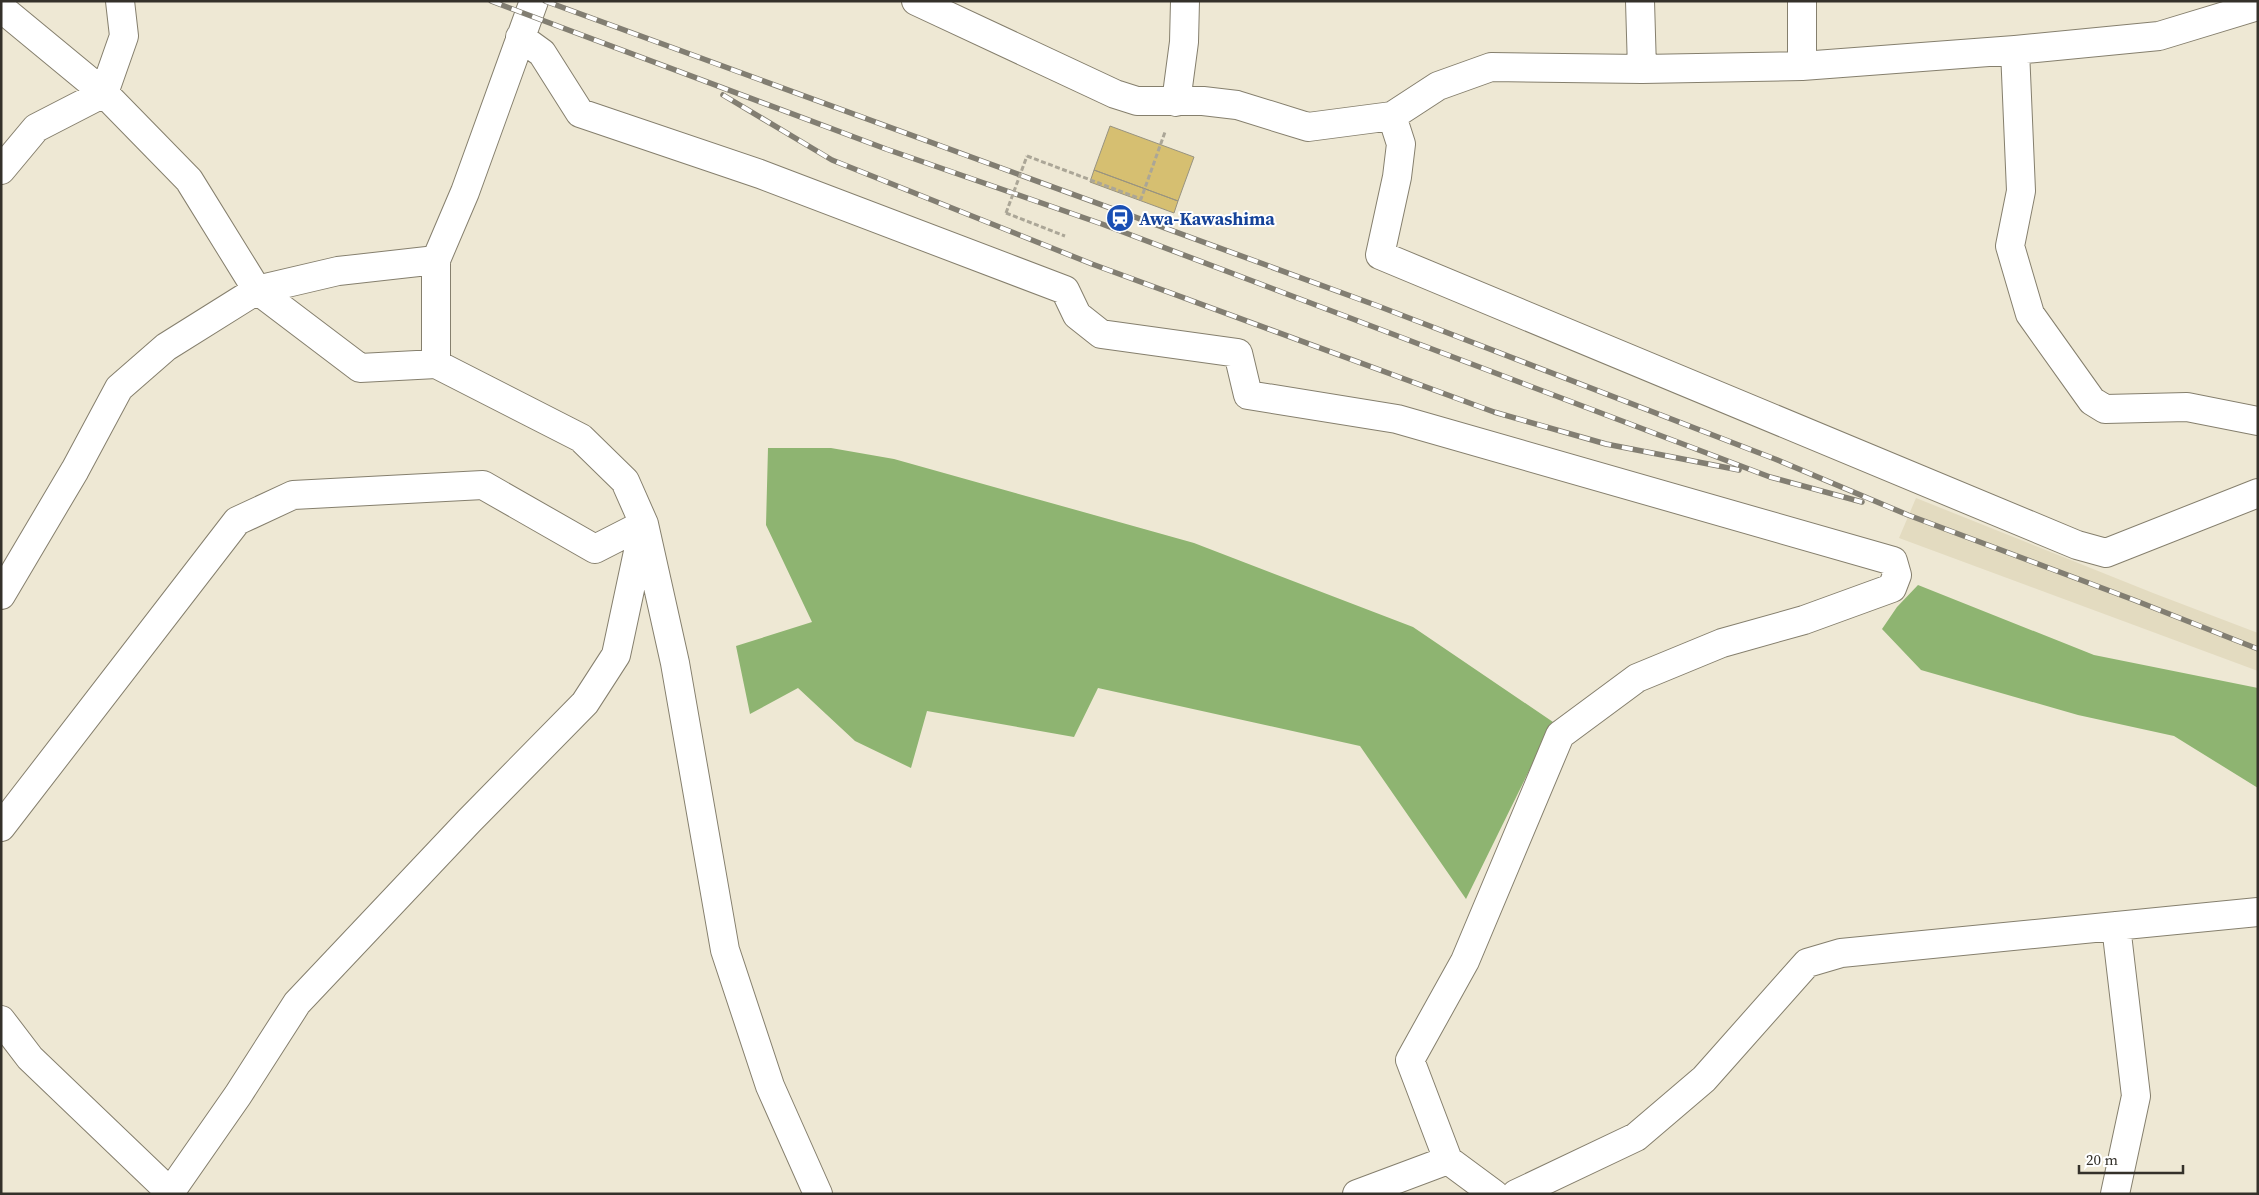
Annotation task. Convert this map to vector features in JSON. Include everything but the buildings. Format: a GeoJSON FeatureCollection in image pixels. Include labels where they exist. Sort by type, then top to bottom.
{"type":"FeatureCollection","features":[{"type":"Feature","properties":{"kind":"street"},"geometry":{"type":"LineString","coordinates":[[1,170],[36,128],[104,93],[124,36],[120,1]]}},
{"type":"Feature","properties":{"kind":"street"},"geometry":{"type":"LineString","coordinates":[[436,364],[436,260],[465,192],[534,1]]}},
{"type":"Feature","properties":{"kind":"street"},"geometry":{"type":"LineString","coordinates":[[916,1],[1115,94],[1137,101],[1203,101],[1237,105],[1308,127],[1392,116],[1438,86],[1490,68],[1642,69],[1802,66],[2015,50],[2159,36],[2258,6]]}},
{"type":"Feature","properties":{"kind":"street"},"geometry":{"type":"LineString","coordinates":[[1176,102],[1184,42],[1185,1]]}},
{"type":"Feature","properties":{"kind":"street"},"geometry":{"type":"LineString","coordinates":[[1640,1],[1642,69]]}},
{"type":"Feature","properties":{"kind":"street"},"geometry":{"type":"LineString","coordinates":[[1802,1],[1802,66]]}},
{"type":"Feature","properties":{"kind":"street"},"geometry":{"type":"LineString","coordinates":[[1,8],[104,93],[189,180],[257,290],[360,368],[436,364],[581,438],[625,481],[644,524],[675,663],[725,950],[770,1086],[818,1194]]}},
{"type":"Feature","properties":{"kind":"street"},"geometry":{"type":"LineString","coordinates":[[520,37],[542,52],[580,113],[760,174],[1065,290],[1077,315],[1101,334],[1238,353],[1248,395],[1397,419],[1893,561],[1897,575],[1892,588],[1804,620],[1722,643],[1637,678],[1560,735],[1465,961],[1410,1060],[1448,1160],[1494,1194]]}},
{"type":"Feature","properties":{"kind":"street"},"geometry":{"type":"LineString","coordinates":[[2015,50],[2021,191],[2010,246],[2030,314],[2092,401],[2105,409],[2187,407],[2258,420]]}},
{"type":"Feature","properties":{"kind":"street"},"geometry":{"type":"LineString","coordinates":[[1392,116],[1401,144],[1397,177],[1380,255],[2077,545],[2106,553],[2258,492]]}},
{"type":"Feature","properties":{"kind":"street"},"geometry":{"type":"LineString","coordinates":[[1,595],[75,470],[119,388],[166,346],[257,290],[338,271],[436,260]]}},
{"type":"Feature","properties":{"kind":"street"},"geometry":{"type":"LineString","coordinates":[[1,827],[237,521],[293,495],[483,485],[595,550],[644,524]]}},
{"type":"Feature","properties":{"kind":"street"},"geometry":{"type":"LineString","coordinates":[[1,1020],[30,1058],[170,1193],[238,1096],[297,1003],[469,821],[585,703],[616,655],[644,524]]}},
{"type":"Feature","properties":{"kind":"street"},"geometry":{"type":"LineString","coordinates":[[1516,1194],[1636,1137],[1704,1079],[1807,963],[1841,953],[2258,912]]}},
{"type":"Feature","properties":{"kind":"street"},"geometry":{"type":"LineString","coordinates":[[2115,1194],[2136,1096],[2116,926]]}},
{"type":"Feature","properties":{"kind":"street"},"geometry":{"type":"LineString","coordinates":[[1357,1194],[1448,1160]]}},
{"type":"Feature","properties":{"kind":"path"},"geometry":{"type":"LineString","coordinates":[[1065,236],[1006,213],[1028,156],[1141,199],[1176,102]]}},
{"type":"Feature","properties":{"kind":"shaded area"},"geometry":{"type":"Polygon","coordinates":[[[1916,498],[2258,633],[2258,671],[1899,538],[1916,498]]]}},
{"type":"Feature","properties":{"kind":"green space"},"geometry":{"type":"Polygon","coordinates":[[[768,448],[831,448],[894,459],[1194,543],[1413,627],[1553,722],[1466,899],[1360,746],[1098,688],[1074,737],[927,711],[911,768],[855,741],[798,688],[750,714],[736,646],[812,622],[766,525],[768,448]]]}},
{"type":"Feature","properties":{"kind":"green space"},"geometry":{"type":"Polygon","coordinates":[[[1918,585],[2094,655],[2258,688],[2258,788],[2174,736],[2078,715],[1921,670],[1882,629],[1897,607],[1918,585]]]}},
{"type":"Feature","properties":{"kind":"railway"},"geometry":{"type":"LineString","coordinates":[[491,1],[886,149],[1102,224],[1770,477],[1862,502]]}},
{"type":"Feature","properties":{"kind":"railway"},"geometry":{"type":"LineString","coordinates":[[545,1],[1378,306],[1775,459],[1908,515],[2258,649]]}},
{"type":"Feature","properties":{"kind":"railway"},"geometry":{"type":"LineString","coordinates":[[723,95],[832,160],[1092,264],[1494,412],[1606,444],[1739,470]]}},
{"type":"Feature","properties":{"kind":"place","name":"Awa-Kawashima"},"geometry":{"type":"Point","coordinates":[1120,218]}}]}
